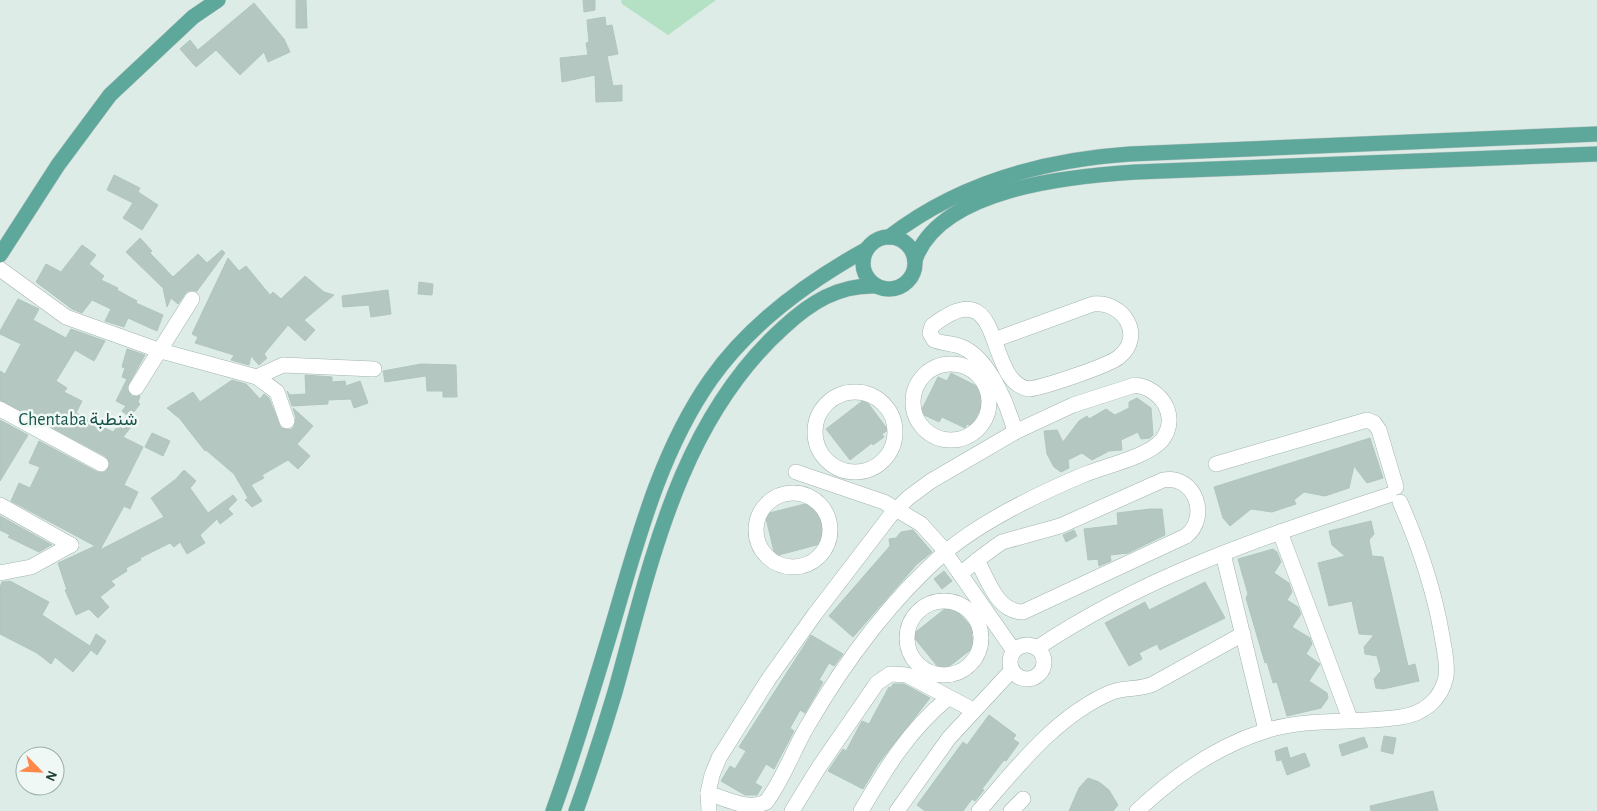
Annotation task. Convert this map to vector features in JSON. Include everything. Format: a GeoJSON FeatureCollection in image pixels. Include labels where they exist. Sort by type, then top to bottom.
{"type":"FeatureCollection","features":[{"type":"Feature","properties":{"kind":"main road"},"geometry":{"type":"LineString","coordinates":[[0,256],[58,165],[110,95],[193,17],[218,0]]}},
{"type":"Feature","properties":{"kind":"main road"},"geometry":{"type":"LineString","coordinates":[[889,237],[926,210],[967,190],[1015,172],[1072,160],[1130,154],[1597,134]]}},
{"type":"Feature","properties":{"kind":"main road"},"geometry":{"type":"LineString","coordinates":[[576,811],[614,693],[653,550],[685,468],[710,419],[749,363],[789,322],[830,294],[851,287],[874,286],[888,290],[903,285],[914,272],[915,260],[929,235],[963,210],[992,197],[1078,177],[1136,172],[1597,154]]}},
{"type":"Feature","properties":{"kind":"main road"},"geometry":{"type":"LineString","coordinates":[[553,811],[585,716],[650,503],[691,411],[717,371],[758,327],[810,285],[867,249],[880,238],[889,237],[906,244],[915,260]]}},
{"type":"Feature","properties":{"kind":"main road"},"geometry":{"type":"LineString","coordinates":[[867,249],[863,256],[864,273],[874,286]]}},
{"type":"Feature","properties":{"kind":"street"},"geometry":{"type":"LineString","coordinates":[[0,270],[66,318],[161,351],[257,377],[278,392],[287,420]]}},
{"type":"Feature","properties":{"kind":"street"},"geometry":{"type":"LineString","coordinates":[[136,388],[192,299]]}},
{"type":"Feature","properties":{"kind":"street"},"geometry":{"type":"LineString","coordinates":[[994,340],[1093,304],[1101,303],[1109,304],[1122,313],[1130,327],[1129,343],[1125,350],[1113,361],[1029,389],[1018,386],[1010,379],[984,318],[968,310],[936,322],[930,329],[934,340],[958,345],[979,359],[1002,396],[1015,432]]}},
{"type":"Feature","properties":{"kind":"street"},"geometry":{"type":"LineString","coordinates":[[944,364],[958,364],[972,370],[982,380],[988,393],[989,407],[984,421],[975,432],[962,439],[948,440],[934,436],[922,428],[915,415],[913,400],[920,380],[930,370],[944,364]]}},
{"type":"Feature","properties":{"kind":"street"},"geometry":{"type":"LineString","coordinates":[[257,377],[283,365],[374,369]]}},
{"type":"Feature","properties":{"kind":"street"},"geometry":{"type":"LineString","coordinates":[[708,793],[749,807],[766,802],[808,725],[848,664],[894,606],[945,553],[997,518],[1045,492],[1083,474],[1153,448],[1167,431],[1169,417],[1161,397],[1149,388],[1135,385],[1073,405],[1015,432],[931,481],[898,508],[814,614],[768,680],[715,766],[708,793],[709,811]]}},
{"type":"Feature","properties":{"kind":"street"},"geometry":{"type":"LineString","coordinates":[[857,392],[871,396],[888,410],[894,424],[894,440],[888,454],[871,468],[856,472],[841,470],[823,456],[815,436],[816,421],[823,407],[842,394],[857,392]]}},
{"type":"Feature","properties":{"kind":"street"},"geometry":{"type":"LineString","coordinates":[[0,409],[101,464]]}},
{"type":"Feature","properties":{"kind":"street"},"geometry":{"type":"LineString","coordinates":[[894,424],[915,415]]}},
{"type":"Feature","properties":{"kind":"street"},"geometry":{"type":"LineString","coordinates":[[1146,808],[1203,761],[1266,730],[1350,719],[1389,718],[1420,712],[1438,695],[1445,679],[1447,662],[1432,588],[1412,530],[1395,495],[1378,430],[1374,423],[1367,420],[1216,464]]}},
{"type":"Feature","properties":{"kind":"street"},"geometry":{"type":"LineString","coordinates":[[795,493],[799,473],[823,456]]}},
{"type":"Feature","properties":{"kind":"street"},"geometry":{"type":"LineString","coordinates":[[799,473],[898,508],[921,524],[960,574],[981,615],[1014,651]]}},
{"type":"Feature","properties":{"kind":"street"},"geometry":{"type":"LineString","coordinates":[[960,574],[977,560],[1008,539],[1060,526],[1163,480],[1171,478],[1186,484],[1198,504],[1199,519],[1192,532],[1186,536],[1023,612],[1011,610],[1001,603],[977,560]]}},
{"type":"Feature","properties":{"kind":"street"},"geometry":{"type":"LineString","coordinates":[[795,493],[809,496],[820,504],[827,516],[830,530],[827,544],[820,555],[808,563],[795,566],[775,562],[764,552],[758,540],[757,526],[761,513],[770,502],[782,495],[795,493]]}},
{"type":"Feature","properties":{"kind":"street"},"geometry":{"type":"LineString","coordinates":[[1038,648],[1127,594],[1280,532],[1395,495]]}},
{"type":"Feature","properties":{"kind":"street"},"geometry":{"type":"LineString","coordinates":[[0,505],[71,545],[31,567],[0,573]]}},
{"type":"Feature","properties":{"kind":"street"},"geometry":{"type":"LineString","coordinates":[[1280,532],[1350,719]]}},
{"type":"Feature","properties":{"kind":"street"},"geometry":{"type":"LineString","coordinates":[[1223,554],[1266,730]]}},
{"type":"Feature","properties":{"kind":"street"},"geometry":{"type":"LineString","coordinates":[[941,601],[954,602],[981,615],[980,645],[975,658],[960,671],[947,675],[934,673],[922,667],[912,657],[908,644],[908,631],[913,618],[928,605],[941,601]]}},
{"type":"Feature","properties":{"kind":"street"},"geometry":{"type":"LineString","coordinates":[[979,811],[1028,755],[1078,713],[1112,692],[1139,689],[1153,684],[1243,634]]}},
{"type":"Feature","properties":{"kind":"street"},"geometry":{"type":"LineString","coordinates":[[1025,645],[1038,648],[1042,654],[1043,666],[1035,677],[1022,678],[1012,670],[1010,663],[1014,651],[1025,645]]}},
{"type":"Feature","properties":{"kind":"street"},"geometry":{"type":"LineString","coordinates":[[897,811],[926,768],[973,710],[1012,670]]}},
{"type":"Feature","properties":{"kind":"street"},"geometry":{"type":"LineString","coordinates":[[792,811],[850,720],[880,679],[890,674],[902,674],[973,710]]}},
{"type":"Feature","properties":{"kind":"street"},"geometry":{"type":"LineString","coordinates":[[861,811],[904,740],[948,698]]}},
{"type":"Feature","properties":{"kind":"street"},"geometry":{"type":"LineString","coordinates":[[1011,811],[1023,799]]}},
{"type":"Feature","properties":{"kind":"green space"},"geometry":{"type":"Polygon","coordinates":[[[621,0],[716,0],[668,35],[622,4],[621,0]]]}},
{"type":"Feature","properties":{"kind":"building"},"geometry":{"type":"Polygon","coordinates":[[[296,0],[306,0],[307,28],[296,28],[296,0]]]}},
{"type":"Feature","properties":{"kind":"building"},"geometry":{"type":"Polygon","coordinates":[[[583,0],[595,0],[595,10],[584,12],[583,0]]]}},
{"type":"Feature","properties":{"kind":"building"},"geometry":{"type":"Polygon","coordinates":[[[254,3],[284,39],[290,52],[268,62],[264,52],[240,75],[216,50],[196,67],[180,49],[190,40],[198,50],[254,3]]]}},
{"type":"Feature","properties":{"kind":"building"},"geometry":{"type":"Polygon","coordinates":[[[605,17],[606,26],[612,25],[618,54],[607,56],[613,86],[622,85],[622,101],[596,102],[595,75],[562,82],[560,58],[588,55],[586,43],[589,42],[587,20],[605,17]]]}},
{"type":"Feature","properties":{"kind":"building"},"geometry":{"type":"Polygon","coordinates":[[[114,175],[140,188],[138,192],[158,205],[142,230],[123,218],[133,203],[107,190],[114,175]]]}},
{"type":"Feature","properties":{"kind":"building"},"geometry":{"type":"Polygon","coordinates":[[[140,238],[152,251],[150,253],[173,277],[198,254],[207,263],[222,250],[225,253],[197,291],[187,291],[178,304],[171,298],[167,307],[163,288],[126,252],[140,238]]]}},
{"type":"Feature","properties":{"kind":"building"},"geometry":{"type":"Polygon","coordinates":[[[82,245],[96,255],[89,264],[104,276],[101,280],[118,288],[117,290],[137,301],[136,303],[163,315],[157,331],[128,318],[124,327],[105,321],[111,309],[92,300],[82,313],[72,309],[36,282],[46,264],[61,272],[82,245]]]}},
{"type":"Feature","properties":{"kind":"building"},"geometry":{"type":"Polygon","coordinates":[[[228,258],[239,271],[246,266],[270,295],[273,292],[281,299],[305,276],[324,292],[334,295],[304,320],[315,330],[305,341],[288,325],[264,354],[267,358],[259,365],[251,356],[249,365],[231,360],[234,355],[195,343],[198,337],[192,334],[228,258]]]}},
{"type":"Feature","properties":{"kind":"building"},"geometry":{"type":"Polygon","coordinates":[[[419,282],[433,284],[432,295],[418,294],[419,282]]]}},
{"type":"Feature","properties":{"kind":"building"},"geometry":{"type":"Polygon","coordinates":[[[388,290],[391,314],[371,317],[369,305],[343,307],[342,296],[388,290]]]}},
{"type":"Feature","properties":{"kind":"building"},"geometry":{"type":"Polygon","coordinates":[[[18,299],[39,309],[33,320],[66,338],[71,329],[105,341],[94,361],[75,350],[56,381],[67,388],[64,392],[82,401],[76,413],[113,432],[126,417],[134,423],[123,437],[143,447],[124,485],[138,492],[130,509],[124,506],[100,550],[164,517],[151,498],[176,479],[184,470],[196,481],[190,488],[208,513],[233,495],[237,500],[228,509],[233,514],[220,524],[217,519],[200,535],[205,543],[187,554],[180,542],[174,547],[170,543],[140,558],[141,560],[126,568],[127,571],[111,581],[115,585],[100,597],[109,607],[98,618],[89,609],[76,615],[65,590],[67,590],[58,563],[95,546],[11,501],[19,483],[30,488],[40,467],[29,463],[39,441],[97,472],[105,472],[110,464],[105,456],[0,400],[0,371],[5,374],[21,344],[0,334],[0,331],[18,299]]]}},
{"type":"Feature","properties":{"kind":"building"},"geometry":{"type":"Polygon","coordinates":[[[127,349],[145,355],[127,387],[131,396],[140,396],[138,402],[140,404],[130,417],[122,411],[126,406],[116,401],[127,379],[122,377],[125,368],[122,367],[127,349]]]}},
{"type":"Feature","properties":{"kind":"building"},"geometry":{"type":"Polygon","coordinates":[[[421,364],[456,365],[457,397],[443,397],[443,391],[427,391],[426,376],[385,382],[383,371],[421,364]]]}},
{"type":"Feature","properties":{"kind":"building"},"geometry":{"type":"Polygon","coordinates":[[[951,373],[986,391],[982,400],[984,401],[972,426],[967,424],[965,428],[942,417],[939,422],[920,413],[938,377],[947,381],[951,373]]]}},
{"type":"Feature","properties":{"kind":"building"},"geometry":{"type":"Polygon","coordinates":[[[305,375],[332,377],[332,382],[345,381],[346,386],[360,381],[368,403],[354,408],[351,399],[328,400],[328,404],[292,406],[287,391],[290,395],[306,394],[305,375]]]}},
{"type":"Feature","properties":{"kind":"building"},"geometry":{"type":"Polygon","coordinates":[[[232,380],[246,384],[260,399],[264,394],[269,398],[281,428],[290,430],[294,427],[296,418],[293,408],[313,426],[297,444],[310,456],[298,469],[288,460],[262,475],[264,478],[251,485],[262,501],[252,507],[245,500],[248,498],[234,474],[205,451],[180,419],[167,408],[193,392],[200,402],[232,380]]]}},
{"type":"Feature","properties":{"kind":"building"},"geometry":{"type":"Polygon","coordinates":[[[1137,398],[1151,408],[1153,435],[1150,438],[1141,439],[1138,432],[1121,440],[1122,450],[1109,451],[1092,460],[1082,453],[1068,460],[1069,468],[1061,472],[1054,467],[1047,454],[1044,431],[1057,430],[1063,442],[1079,421],[1087,416],[1089,419],[1106,409],[1115,415],[1129,408],[1129,402],[1137,398]]]}},
{"type":"Feature","properties":{"kind":"building"},"geometry":{"type":"Polygon","coordinates":[[[865,399],[888,430],[882,434],[884,437],[873,445],[872,443],[850,460],[826,429],[865,399]]]}},
{"type":"Feature","properties":{"kind":"building"},"geometry":{"type":"Polygon","coordinates":[[[0,420],[28,435],[0,481],[0,420]]]}},
{"type":"Feature","properties":{"kind":"building"},"geometry":{"type":"Polygon","coordinates":[[[152,433],[170,441],[163,456],[145,447],[152,433]]]}},
{"type":"Feature","properties":{"kind":"building"},"geometry":{"type":"Polygon","coordinates":[[[1370,438],[1383,478],[1367,483],[1354,466],[1349,488],[1325,496],[1304,492],[1294,500],[1296,504],[1272,512],[1251,509],[1230,526],[1223,518],[1214,487],[1370,438]]]}},
{"type":"Feature","properties":{"kind":"building"},"geometry":{"type":"Polygon","coordinates":[[[813,502],[815,509],[818,508],[822,521],[825,534],[822,534],[824,543],[775,556],[765,514],[813,502]]]}},
{"type":"Feature","properties":{"kind":"building"},"geometry":{"type":"Polygon","coordinates":[[[1162,509],[1165,535],[1128,553],[1110,555],[1111,561],[1099,566],[1098,559],[1088,560],[1084,529],[1118,525],[1117,513],[1162,509]]]}},
{"type":"Feature","properties":{"kind":"building"},"geometry":{"type":"Polygon","coordinates":[[[0,516],[52,545],[39,552],[8,537],[10,535],[0,530],[0,516]]]}},
{"type":"Feature","properties":{"kind":"building"},"geometry":{"type":"Polygon","coordinates":[[[1371,521],[1374,534],[1369,540],[1372,556],[1383,557],[1408,666],[1415,664],[1419,681],[1383,689],[1376,688],[1374,679],[1381,671],[1377,656],[1365,654],[1364,647],[1374,635],[1359,634],[1352,601],[1329,606],[1318,563],[1345,556],[1332,545],[1329,531],[1371,521]]]}},
{"type":"Feature","properties":{"kind":"building"},"geometry":{"type":"Polygon","coordinates":[[[913,530],[932,552],[917,564],[853,637],[829,616],[890,546],[889,539],[896,538],[901,532],[913,530]]]}},
{"type":"Feature","properties":{"kind":"building"},"geometry":{"type":"Polygon","coordinates":[[[1074,530],[1077,536],[1066,542],[1063,535],[1074,530]]]}},
{"type":"Feature","properties":{"kind":"building"},"geometry":{"type":"Polygon","coordinates":[[[1273,549],[1277,552],[1281,562],[1274,573],[1289,583],[1292,592],[1287,600],[1298,607],[1301,614],[1292,627],[1310,638],[1312,644],[1306,654],[1320,664],[1309,681],[1327,693],[1328,698],[1321,708],[1287,716],[1277,682],[1273,683],[1267,662],[1265,663],[1246,598],[1248,594],[1238,559],[1273,549]]]}},
{"type":"Feature","properties":{"kind":"building"},"geometry":{"type":"Polygon","coordinates":[[[944,571],[952,581],[942,589],[934,579],[944,571]]]}},
{"type":"Feature","properties":{"kind":"building"},"geometry":{"type":"Polygon","coordinates":[[[10,581],[49,602],[42,615],[90,646],[96,634],[106,641],[97,655],[91,650],[73,672],[55,657],[51,664],[37,653],[0,634],[0,587],[2,582],[10,581]]]}},
{"type":"Feature","properties":{"kind":"building"},"geometry":{"type":"Polygon","coordinates":[[[1205,582],[1225,618],[1160,650],[1157,644],[1139,653],[1142,659],[1129,666],[1105,623],[1145,602],[1149,610],[1205,582]]]}},
{"type":"Feature","properties":{"kind":"building"},"geometry":{"type":"Polygon","coordinates":[[[951,604],[975,631],[971,635],[978,644],[942,672],[912,635],[951,604]]]}},
{"type":"Feature","properties":{"kind":"building"},"geometry":{"type":"Polygon","coordinates":[[[811,635],[843,654],[834,666],[829,663],[819,680],[823,682],[805,713],[800,710],[790,728],[794,731],[774,769],[766,764],[755,783],[762,787],[757,795],[745,795],[721,781],[730,766],[735,769],[746,751],[739,747],[811,635]]]}},
{"type":"Feature","properties":{"kind":"building"},"geometry":{"type":"Polygon","coordinates":[[[893,684],[904,684],[930,698],[878,764],[863,789],[828,771],[843,749],[846,751],[862,721],[869,724],[889,687],[891,688],[893,684]]]}},
{"type":"Feature","properties":{"kind":"building"},"geometry":{"type":"Polygon","coordinates":[[[989,715],[1016,735],[1013,739],[1019,743],[982,789],[984,790],[975,801],[972,799],[963,811],[925,811],[917,805],[963,742],[967,745],[989,715]]]}},
{"type":"Feature","properties":{"kind":"building"},"geometry":{"type":"Polygon","coordinates":[[[1384,736],[1396,738],[1393,754],[1381,751],[1384,736]]]}},
{"type":"Feature","properties":{"kind":"building"},"geometry":{"type":"Polygon","coordinates":[[[1364,737],[1368,747],[1342,756],[1339,745],[1364,737]]]}},
{"type":"Feature","properties":{"kind":"building"},"geometry":{"type":"Polygon","coordinates":[[[1287,747],[1290,758],[1277,761],[1275,751],[1287,747]]]}},
{"type":"Feature","properties":{"kind":"building"},"geometry":{"type":"Polygon","coordinates":[[[1305,753],[1310,766],[1287,775],[1282,761],[1305,753]]]}},
{"type":"Feature","properties":{"kind":"building"},"geometry":{"type":"Polygon","coordinates":[[[1088,778],[1099,782],[1109,790],[1118,805],[1113,811],[1069,811],[1079,788],[1088,778]]]}},
{"type":"Feature","properties":{"kind":"building"},"geometry":{"type":"Polygon","coordinates":[[[1433,791],[1438,811],[1371,811],[1370,806],[1433,791]]]}},
{"type":"Feature","properties":{"kind":"district","name":"Chentaba شنطبة"},"geometry":{"type":"Point","coordinates":[78,420]}}]}
